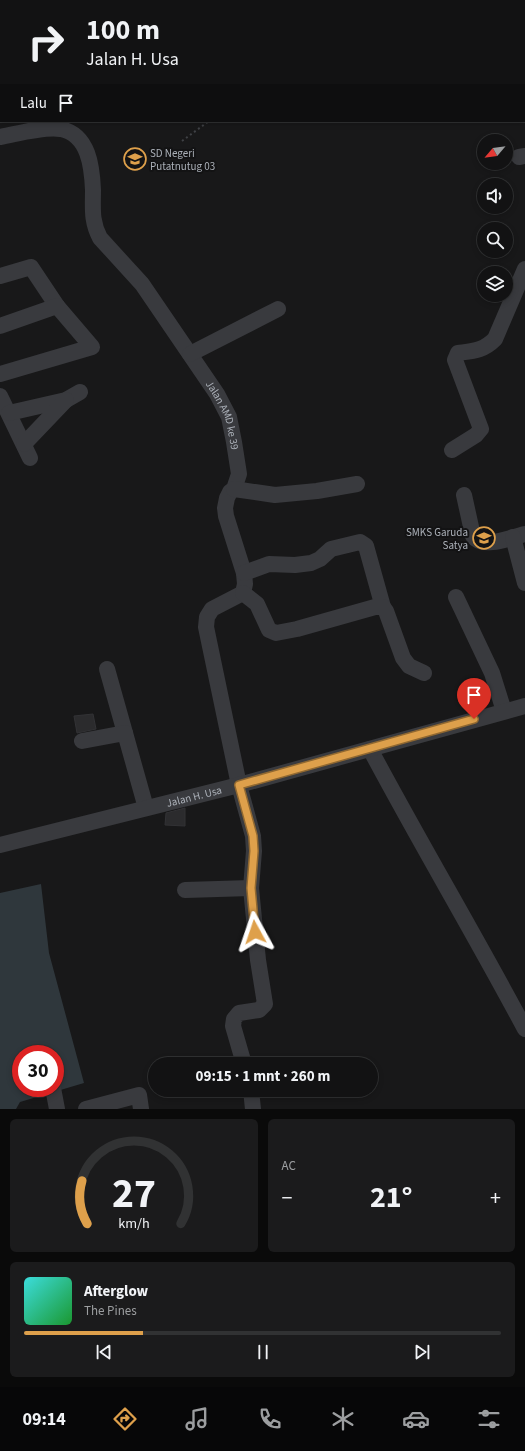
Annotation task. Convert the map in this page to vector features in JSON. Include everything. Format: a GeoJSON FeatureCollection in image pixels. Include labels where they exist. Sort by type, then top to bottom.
{"type":"FeatureCollection","features":[{"type":"Feature","properties":{"kind":"street"},"geometry":{"type":"LineString","coordinates":[[28,122],[41,130]]}},
{"type":"Feature","properties":{"kind":"street","name":"Jalan AMD ke 39"},"geometry":{"type":"LineString","coordinates":[[0,138],[41,130],[61,129],[69,132],[79,139],[89,158],[92,173],[93,217],[95,229],[100,238],[142,284],[190,354],[229,417],[238,474],[234,489],[226,498],[225,508],[226,516],[244,573],[245,584],[243,593]]}},
{"type":"Feature","properties":{"kind":"street"},"geometry":{"type":"LineString","coordinates":[[0,276],[31,267],[57,306],[92,347],[0,374]]}},
{"type":"Feature","properties":{"kind":"street"},"geometry":{"type":"LineString","coordinates":[[452,450],[476,435],[481,429],[455,360],[456,356],[458,353],[481,349],[488,346],[495,339],[525,269]]}},
{"type":"Feature","properties":{"kind":"street"},"geometry":{"type":"LineString","coordinates":[[0,326],[57,306]]}},
{"type":"Feature","properties":{"kind":"street"},"geometry":{"type":"LineString","coordinates":[[190,354],[278,309]]}},
{"type":"Feature","properties":{"kind":"street"},"geometry":{"type":"LineString","coordinates":[[0,396],[27,451],[73,396],[9,413]]}},
{"type":"Feature","properties":{"kind":"street"},"geometry":{"type":"LineString","coordinates":[[234,489],[275,495],[317,491],[357,484]]}},
{"type":"Feature","properties":{"kind":"street"},"geometry":{"type":"LineString","coordinates":[[464,495],[473,536],[476,540],[480,542],[501,541],[519,536],[525,583]]}},
{"type":"Feature","properties":{"kind":"street"},"geometry":{"type":"LineString","coordinates":[[244,573],[269,564],[295,566],[311,562],[320,559],[331,549],[360,542],[366,546],[383,607],[386,611],[403,658],[410,666],[424,673]]}},
{"type":"Feature","properties":{"kind":"street"},"geometry":{"type":"LineString","coordinates":[[242,1057],[233,1026],[234,1019],[239,1012],[259,1010],[265,1004],[258,960],[251,888],[254,851],[253,836],[239,785],[206,628],[207,617],[212,609],[243,593],[257,604],[269,630],[276,633],[297,629],[375,607],[383,607]]}},
{"type":"Feature","properties":{"kind":"street"},"geometry":{"type":"LineString","coordinates":[[456,597],[492,673],[504,711]]}},
{"type":"Feature","properties":{"kind":"street"},"geometry":{"type":"LineString","coordinates":[[107,669],[146,808]]}},
{"type":"Feature","properties":{"kind":"street","name":"Jalan H. Usa"},"geometry":{"type":"LineString","coordinates":[[0,845],[239,785],[525,706]]}},
{"type":"Feature","properties":{"kind":"street"},"geometry":{"type":"LineString","coordinates":[[82,741],[125,732]]}},
{"type":"Feature","properties":{"kind":"street"},"geometry":{"type":"LineString","coordinates":[[370,749],[525,1029]]}},
{"type":"Feature","properties":{"kind":"street"},"geometry":{"type":"LineString","coordinates":[[185,890],[251,888]]}},
{"type":"Feature","properties":{"kind":"street"},"geometry":{"type":"LineString","coordinates":[[86,1109],[139,1095],[141,1109]]}},
{"type":"Feature","properties":{"kind":"street"},"geometry":{"type":"LineString","coordinates":[[55,1097],[57,1109]]}},
{"type":"Feature","properties":{"kind":"street"},"geometry":{"type":"LineString","coordinates":[[252,1097],[253,1109]]}},
{"type":"Feature","properties":{"kind":"path"},"geometry":{"type":"LineString","coordinates":[[182,142],[208,122]]}},
{"type":"Feature","properties":{"kind":"shaded area"},"geometry":{"type":"Polygon","coordinates":[[[41,884],[49,953],[84,1083],[64,1089],[64,1045],[12,1045],[12,1097],[37,1097],[20,1102],[16,1109],[0,1109],[0,893],[41,884]]]}},
{"type":"Feature","properties":{"kind":"building"},"geometry":{"type":"Polygon","coordinates":[[[93,714],[96,729],[77,733],[74,716],[93,714]]]}},
{"type":"Feature","properties":{"kind":"building"},"geometry":{"type":"Polygon","coordinates":[[[185,808],[185,826],[165,825],[166,813],[185,808]]]}},
{"type":"Feature","properties":{"kind":"place","name":"SD Negeri Putatnutug 03"},"geometry":{"type":"Point","coordinates":[135,159]}},
{"type":"Feature","properties":{"kind":"place","name":"SMKS Garuda Satya"},"geometry":{"type":"Point","coordinates":[484,538]}},
{"type":"Feature","properties":{"kind":"route"},"geometry":{"type":"LineString","coordinates":[[255,932],[251,888],[254,851],[253,836],[239,785],[474,719]]}}]}
